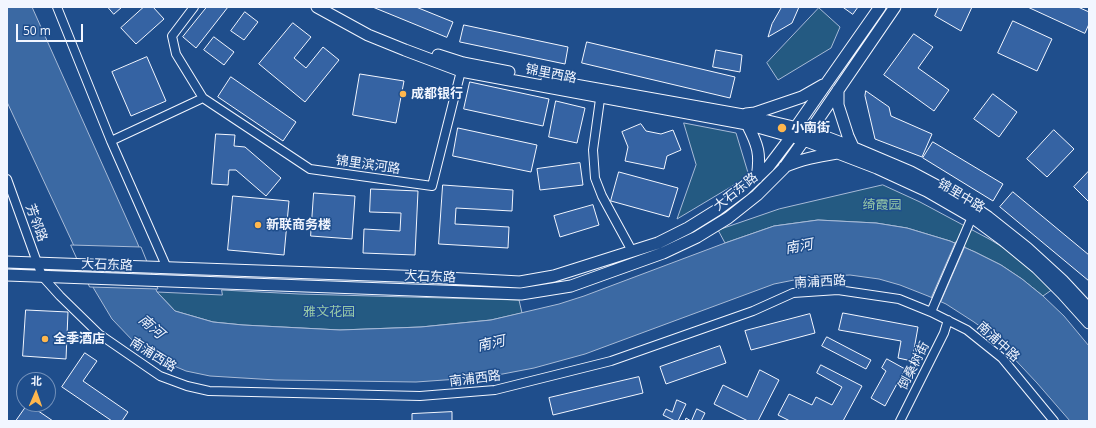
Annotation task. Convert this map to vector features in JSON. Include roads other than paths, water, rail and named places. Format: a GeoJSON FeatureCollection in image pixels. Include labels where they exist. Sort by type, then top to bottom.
{"type":"FeatureCollection","features":[{"type":"Feature","properties":{"kind":"main road","name":"锦里西路"},"geometry":{"type":"LineString","coordinates":[[317,7],[368,35],[461,71],[601,93],[745,120],[794,132]]}},
{"type":"Feature","properties":{"kind":"main road","name":"锦里西路"},"geometry":{"type":"LineString","coordinates":[[330,7],[351,19],[400,41],[463,63],[544,79],[601,93]]}},
{"type":"Feature","properties":{"kind":"main road"},"geometry":{"type":"LineString","coordinates":[[794,132],[880,7]]}},
{"type":"Feature","properties":{"kind":"main road"},"geometry":{"type":"LineString","coordinates":[[807,135],[895,7]]}},
{"type":"Feature","properties":{"kind":"main road"},"geometry":{"type":"LineString","coordinates":[[757,178],[759,156],[756,141],[745,120],[755,113],[802,97],[826,84]]}},
{"type":"Feature","properties":{"kind":"main road"},"geometry":{"type":"LineString","coordinates":[[838,90],[838,105],[853,147]]}},
{"type":"Feature","properties":{"kind":"main road","name":"锦里中路"},"geometry":{"type":"LineString","coordinates":[[794,132],[853,147],[911,172],[958,197],[988,217],[1028,248],[1056,274],[1089,309]]}},
{"type":"Feature","properties":{"kind":"main road","name":"大石东路"},"geometry":{"type":"LineString","coordinates":[[7,262],[427,277],[520,282],[554,276],[658,243],[688,228],[717,210],[744,190],[769,166],[794,132]]}},
{"type":"Feature","properties":{"kind":"main road","name":"锦里中路"},"geometry":{"type":"LineString","coordinates":[[807,135],[838,153],[877,168],[927,192],[972,217],[1037,268],[1089,323]]}},
{"type":"Feature","properties":{"kind":"main road","name":"大石东路"},"geometry":{"type":"LineString","coordinates":[[7,275],[521,294],[571,286],[663,253],[697,237],[728,218],[757,195],[784,168],[807,135]]}},
{"type":"Feature","properties":{"kind":"main road"},"geometry":{"type":"LineString","coordinates":[[784,168],[795,162],[838,153]]}},
{"type":"Feature","properties":{"kind":"street"},"geometry":{"type":"LineString","coordinates":[[57,7],[111,141],[167,268]]}},
{"type":"Feature","properties":{"kind":"street"},"geometry":{"type":"LineString","coordinates":[[111,141],[203,98],[176,54],[172,36],[194,7]]}},
{"type":"Feature","properties":{"kind":"street","name":"锦里滨河路"},"geometry":{"type":"LineString","coordinates":[[203,98],[310,170],[432,186],[461,71]]}},
{"type":"Feature","properties":{"kind":"street"},"geometry":{"type":"LineString","coordinates":[[601,93],[593,150],[595,178],[602,196],[632,251]]}},
{"type":"Feature","properties":{"kind":"street","name":"芳邻路"},"geometry":{"type":"LineString","coordinates":[[7,179],[42,276]]}},
{"type":"Feature","properties":{"kind":"street"},"geometry":{"type":"LineString","coordinates":[[931,312],[972,217]]}},
{"type":"Feature","properties":{"kind":"street","name":"南浦西路"},"geometry":{"type":"LineString","coordinates":[[42,276],[90,325],[122,350],[160,376],[187,386],[209,391],[420,396],[495,390],[612,361],[753,311],[793,293],[838,290],[899,299],[931,312]]}},
{"type":"Feature","properties":{"kind":"street","name":"南浦中路"},"geometry":{"type":"LineString","coordinates":[[931,312],[967,330],[1002,358],[1054,421]]}},
{"type":"Feature","properties":{"kind":"street","name":"倒桑树街"},"geometry":{"type":"LineString","coordinates":[[900,421],[944,333],[948,320]]}},
{"type":"Feature","properties":{"kind":"water","name":"南河"},"geometry":{"type":"Polygon","coordinates":[[[7,7],[32,7],[137,242],[157,292],[175,311],[213,322],[340,330],[421,327],[491,320],[559,304],[584,296],[774,226],[818,220],[876,223],[907,228],[950,241],[1001,265],[1022,279],[1043,296],[1064,316],[1089,346],[1089,421],[1070,421],[992,335],[946,304],[900,285],[879,279],[850,275],[809,277],[774,284],[585,354],[534,368],[487,377],[416,382],[276,380],[210,376],[186,371],[160,360],[135,343],[112,319],[94,289],[7,102],[7,7]]]}},
{"type":"Feature","properties":{"kind":"place","name":"成都银行"},"geometry":{"type":"Point","coordinates":[403,94]}},
{"type":"Feature","properties":{"kind":"place","name":"小南街"},"geometry":{"type":"Point","coordinates":[782,128]}},
{"type":"Feature","properties":{"kind":"place","name":"新联商务楼"},"geometry":{"type":"Point","coordinates":[258,225]}},
{"type":"Feature","properties":{"kind":"place","name":"全季酒店"},"geometry":{"type":"Point","coordinates":[45,339]}},
{"type":"Feature","properties":{"kind":"park label","name":"绮霞园"},"geometry":{"type":"Point","coordinates":[882,205]}},
{"type":"Feature","properties":{"kind":"park label","name":"雅文花园"},"geometry":{"type":"Point","coordinates":[329,312]}}]}
